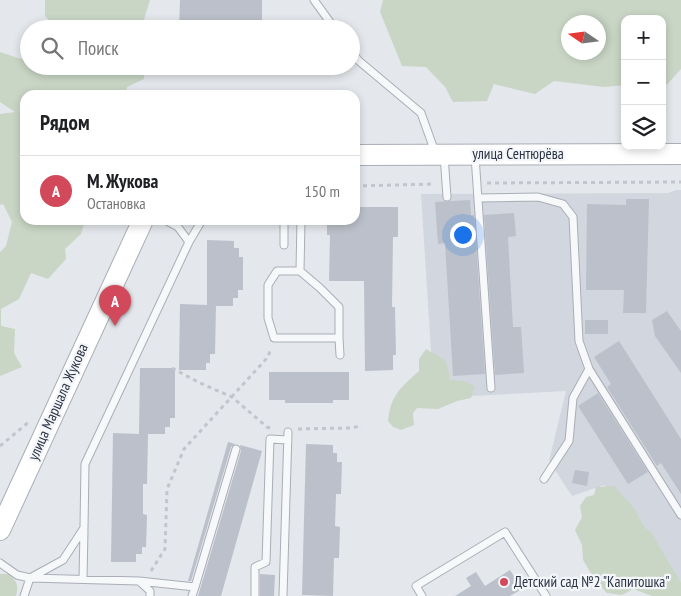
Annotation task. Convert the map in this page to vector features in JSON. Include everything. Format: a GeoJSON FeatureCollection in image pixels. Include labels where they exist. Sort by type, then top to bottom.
{"type":"FeatureCollection","features":[{"type":"Feature","properties":{"kind":"main road","name":"улица Сентюрёва"},"geometry":{"type":"LineString","coordinates":[[360,155],[681,154]]}},
{"type":"Feature","properties":{"kind":"main road","name":"улица Маршала Жукова"},"geometry":{"type":"LineString","coordinates":[[0,530],[141,225]]}},
{"type":"Feature","properties":{"kind":"lane"},"geometry":{"type":"LineString","coordinates":[[314,0],[328,20]]}},
{"type":"Feature","properties":{"kind":"lane"},"geometry":{"type":"LineString","coordinates":[[360,62],[421,113],[440,154],[447,197]]}},
{"type":"Feature","properties":{"kind":"lane"},"geometry":{"type":"LineString","coordinates":[[475,154],[491,388]]}},
{"type":"Feature","properties":{"kind":"lane"},"geometry":{"type":"LineString","coordinates":[[478,198],[538,197],[563,204],[573,217],[579,341],[589,369],[681,515]]}},
{"type":"Feature","properties":{"kind":"lane"},"geometry":{"type":"LineString","coordinates":[[174,225],[189,242]]}},
{"type":"Feature","properties":{"kind":"lane"},"geometry":{"type":"LineString","coordinates":[[82,579],[85,464],[189,242],[199,225]]}},
{"type":"Feature","properties":{"kind":"lane"},"geometry":{"type":"LineString","coordinates":[[284,225],[284,245]]}},
{"type":"Feature","properties":{"kind":"lane"},"geometry":{"type":"LineString","coordinates":[[300,271],[301,225]]}},
{"type":"Feature","properties":{"kind":"lane"},"geometry":{"type":"LineString","coordinates":[[339,338],[274,338],[268,318],[268,285],[277,271],[300,271],[339,307],[340,355]]}},
{"type":"Feature","properties":{"kind":"lane"},"geometry":{"type":"LineString","coordinates":[[544,478],[569,441],[573,398],[589,369]]}},
{"type":"Feature","properties":{"kind":"lane"},"geometry":{"type":"LineString","coordinates":[[254,596],[255,567],[266,562],[270,439],[288,436],[283,596]]}},
{"type":"Feature","properties":{"kind":"lane"},"geometry":{"type":"LineString","coordinates":[[192,596],[236,449]]}},
{"type":"Feature","properties":{"kind":"lane"},"geometry":{"type":"LineString","coordinates":[[24,596],[30,578],[63,560],[84,528]]}},
{"type":"Feature","properties":{"kind":"lane"},"geometry":{"type":"LineString","coordinates":[[422,596],[416,586],[505,532],[546,596]]}},
{"type":"Feature","properties":{"kind":"lane"},"geometry":{"type":"LineString","coordinates":[[0,563],[18,575],[30,578],[139,581],[195,587]]}},
{"type":"Feature","properties":{"kind":"lane"},"geometry":{"type":"LineString","coordinates":[[139,581],[150,591],[150,596]]}},
{"type":"Feature","properties":{"kind":"path"},"geometry":{"type":"LineString","coordinates":[[477,183],[681,182]]}},
{"type":"Feature","properties":{"kind":"path"},"geometry":{"type":"LineString","coordinates":[[360,186],[446,184]]}},
{"type":"Feature","properties":{"kind":"path"},"geometry":{"type":"LineString","coordinates":[[139,581],[147,578],[165,548],[166,489],[184,449],[268,356],[274,338]]}},
{"type":"Feature","properties":{"kind":"path"},"geometry":{"type":"LineString","coordinates":[[172,368],[232,397],[267,427],[288,436],[294,429],[362,426]]}},
{"type":"Feature","properties":{"kind":"shaded area"},"geometry":{"type":"Polygon","coordinates":[[[681,190],[681,596],[604,485],[572,496],[549,461],[566,391],[434,398],[421,194],[668,193],[681,190]]]}},
{"type":"Feature","properties":{"kind":"green space"},"geometry":{"type":"Polygon","coordinates":[[[45,0],[150,0],[144,20],[49,20],[45,16],[45,0]]]}},
{"type":"Feature","properties":{"kind":"green space"},"geometry":{"type":"Polygon","coordinates":[[[383,0],[681,0],[681,69],[666,86],[666,15],[621,15],[621,85],[604,87],[554,81],[535,94],[494,84],[487,101],[453,102],[445,87],[426,67],[402,66],[380,12],[383,0]]]}},
{"type":"Feature","properties":{"kind":"green space"},"geometry":{"type":"Polygon","coordinates":[[[0,52],[20,59],[20,75],[144,75],[144,79],[127,87],[127,90],[20,90],[20,225],[84,225],[81,234],[65,249],[66,259],[48,279],[31,273],[19,299],[1,309],[1,326],[15,329],[14,353],[22,367],[0,376],[0,252],[6,246],[12,222],[3,204],[0,205],[0,114],[15,112],[0,102],[0,52]]]}},
{"type":"Feature","properties":{"kind":"green space"},"geometry":{"type":"Polygon","coordinates":[[[426,349],[445,360],[449,372],[449,380],[464,381],[475,386],[471,398],[457,401],[438,409],[417,408],[413,413],[414,425],[401,430],[393,427],[388,421],[391,405],[402,387],[419,371],[419,359],[426,349]]]}},
{"type":"Feature","properties":{"kind":"green space"},"geometry":{"type":"Polygon","coordinates":[[[614,486],[633,507],[645,528],[651,532],[681,583],[681,596],[652,596],[633,589],[622,595],[607,593],[595,580],[583,560],[582,545],[575,530],[582,517],[580,506],[586,497],[594,495],[596,487],[614,486]]]}},
{"type":"Feature","properties":{"kind":"green space"},"geometry":{"type":"Polygon","coordinates":[[[0,574],[8,574],[15,581],[17,586],[16,596],[0,596],[0,574]]]}},
{"type":"Feature","properties":{"kind":"building"},"geometry":{"type":"Polygon","coordinates":[[[180,0],[262,0],[262,20],[179,20],[180,0]]]}},
{"type":"Feature","properties":{"kind":"building"},"geometry":{"type":"Polygon","coordinates":[[[626,199],[649,199],[646,313],[623,313],[624,290],[586,290],[587,204],[626,205],[626,199]]]}},
{"type":"Feature","properties":{"kind":"building"},"geometry":{"type":"Polygon","coordinates":[[[470,200],[471,215],[474,215],[485,374],[453,376],[445,243],[438,244],[435,202],[470,200]]]}},
{"type":"Feature","properties":{"kind":"building"},"geometry":{"type":"Polygon","coordinates":[[[360,207],[398,207],[398,237],[393,237],[392,307],[395,307],[396,355],[393,355],[393,370],[365,371],[364,281],[329,281],[330,235],[327,235],[327,225],[360,225],[360,207]]]}},
{"type":"Feature","properties":{"kind":"building"},"geometry":{"type":"Polygon","coordinates":[[[514,213],[516,236],[508,237],[513,327],[521,327],[524,373],[495,375],[484,215],[514,213]]]}},
{"type":"Feature","properties":{"kind":"building"},"geometry":{"type":"Polygon","coordinates":[[[207,240],[234,241],[234,248],[239,248],[239,257],[243,257],[243,290],[238,290],[238,298],[233,298],[233,306],[216,306],[215,354],[210,354],[210,363],[206,363],[206,370],[179,370],[180,304],[207,305],[207,240]]]}},
{"type":"Feature","properties":{"kind":"building"},"geometry":{"type":"Polygon","coordinates":[[[667,311],[681,331],[681,373],[655,336],[652,320],[667,311]]]}},
{"type":"Feature","properties":{"kind":"building"},"geometry":{"type":"Polygon","coordinates":[[[585,320],[608,320],[608,334],[585,334],[585,320]]]}},
{"type":"Feature","properties":{"kind":"building"},"geometry":{"type":"Polygon","coordinates":[[[619,341],[681,439],[681,494],[661,463],[657,466],[607,387],[611,384],[594,357],[619,341]]]}},
{"type":"Feature","properties":{"kind":"building"},"geometry":{"type":"Polygon","coordinates":[[[140,368],[175,368],[175,418],[170,418],[170,427],[165,427],[165,434],[148,434],[147,484],[143,484],[143,514],[147,515],[146,547],[142,547],[142,554],[136,554],[136,562],[111,562],[113,433],[139,434],[140,368]]]}},
{"type":"Feature","properties":{"kind":"building"},"geometry":{"type":"Polygon","coordinates":[[[269,372],[349,372],[349,400],[333,400],[333,403],[285,403],[285,400],[269,400],[269,372]]]}},
{"type":"Feature","properties":{"kind":"building"},"geometry":{"type":"Polygon","coordinates":[[[598,393],[648,472],[628,484],[578,406],[598,393]]]}},
{"type":"Feature","properties":{"kind":"building"},"geometry":{"type":"Polygon","coordinates":[[[228,442],[235,444],[231,447],[191,581],[188,581],[228,442]]]}},
{"type":"Feature","properties":{"kind":"building"},"geometry":{"type":"Polygon","coordinates":[[[306,444],[333,445],[333,453],[337,453],[337,462],[342,462],[341,494],[336,494],[335,526],[340,527],[339,558],[334,558],[333,596],[302,595],[306,444]]]}},
{"type":"Feature","properties":{"kind":"building"},"geometry":{"type":"Polygon","coordinates":[[[240,445],[262,451],[221,596],[198,596],[241,451],[240,445]]]}},
{"type":"Feature","properties":{"kind":"building"},"geometry":{"type":"Polygon","coordinates":[[[575,470],[589,472],[587,486],[572,483],[575,470]]]}},
{"type":"Feature","properties":{"kind":"building","name":"Детский сад №2 \"Капитошка\""},"geometry":{"type":"Polygon","coordinates":[[[510,570],[522,589],[510,596],[455,596],[471,586],[466,578],[476,572],[485,586],[510,570]]]}},
{"type":"Feature","properties":{"kind":"building"},"geometry":{"type":"Polygon","coordinates":[[[260,574],[275,575],[274,596],[260,596],[260,574]]]}},
{"type":"Feature","properties":{"kind":"place","name":"М. Жукова"},"geometry":{"type":"Point","coordinates":[115,326]}},
{"type":"Feature","properties":{"kind":"place","name":"Детский сад №2 \"Капитошка\""},"geometry":{"type":"Point","coordinates":[504,582]}}]}
